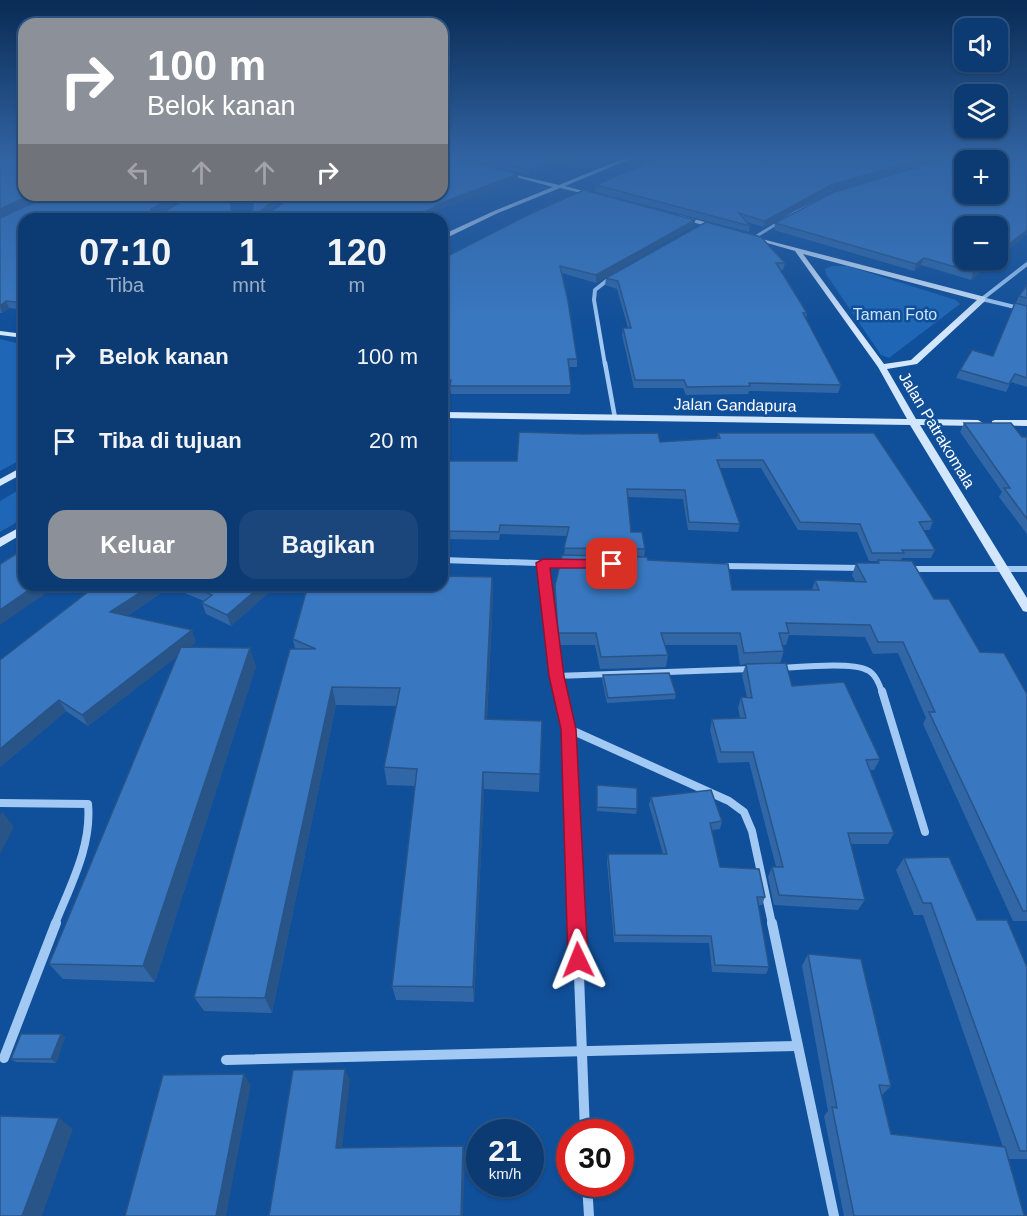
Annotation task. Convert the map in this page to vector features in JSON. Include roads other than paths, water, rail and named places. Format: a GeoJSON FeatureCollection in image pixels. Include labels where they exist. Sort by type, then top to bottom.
{"type":"FeatureCollection","features":[{"type":"Feature","properties":{"kind":"street"},"geometry":{"type":"LineString","coordinates":[[448,235],[490,215]]}},
{"type":"Feature","properties":{"kind":"street"},"geometry":{"type":"LineString","coordinates":[[755,237],[791,215]]}},
{"type":"Feature","properties":{"kind":"street"},"geometry":{"type":"LineString","coordinates":[[673,216],[726,229]]}},
{"type":"Feature","properties":{"kind":"street"},"geometry":{"type":"LineString","coordinates":[[745,234],[798,251],[1027,310]]}},
{"type":"Feature","properties":{"kind":"street","name":"Jalan Patrakomala"},"geometry":{"type":"LineString","coordinates":[[798,251],[882,367],[1027,608]]}},
{"type":"Feature","properties":{"kind":"street"},"geometry":{"type":"LineString","coordinates":[[814,272],[821,267],[843,263]]}},
{"type":"Feature","properties":{"kind":"street"},"geometry":{"type":"LineString","coordinates":[[882,367],[914,362],[982,299],[1027,264]]}},
{"type":"Feature","properties":{"kind":"street"},"geometry":{"type":"LineString","coordinates":[[615,418],[594,300],[596,290],[601,283],[619,273]]}},
{"type":"Feature","properties":{"kind":"street"},"geometry":{"type":"LineString","coordinates":[[0,333],[18,335]]}},
{"type":"Feature","properties":{"kind":"street","name":"Jalan Gandapura"},"geometry":{"type":"LineString","coordinates":[[448,415],[1027,423]]}},
{"type":"Feature","properties":{"kind":"street"},"geometry":{"type":"LineString","coordinates":[[0,483],[18,473]]}},
{"type":"Feature","properties":{"kind":"street"},"geometry":{"type":"LineString","coordinates":[[0,543],[18,532]]}},
{"type":"Feature","properties":{"kind":"street"},"geometry":{"type":"LineString","coordinates":[[448,560],[579,564]]}},
{"type":"Feature","properties":{"kind":"street"},"geometry":{"type":"LineString","coordinates":[[543,563],[556,676],[568,729],[585,1119]]}},
{"type":"Feature","properties":{"kind":"street"},"geometry":{"type":"LineString","coordinates":[[710,566],[865,568]]}},
{"type":"Feature","properties":{"kind":"street"},"geometry":{"type":"LineString","coordinates":[[901,568],[1027,569]]}},
{"type":"Feature","properties":{"kind":"street"},"geometry":{"type":"LineString","coordinates":[[771,669],[854,666],[869,670],[880,685],[925,832]]}},
{"type":"Feature","properties":{"kind":"street"},"geometry":{"type":"LineString","coordinates":[[556,676],[759,669]]}},
{"type":"Feature","properties":{"kind":"street"},"geometry":{"type":"LineString","coordinates":[[568,729],[729,801],[744,812],[752,831],[834,1216]]}},
{"type":"Feature","properties":{"kind":"street"},"geometry":{"type":"LineString","coordinates":[[0,803],[88,804],[90,825],[85,846],[4,1058]]}},
{"type":"Feature","properties":{"kind":"street"},"geometry":{"type":"LineString","coordinates":[[226,1060],[797,1046]]}},
{"type":"Feature","properties":{"kind":"street"},"geometry":{"type":"LineString","coordinates":[[588,1197],[589,1216]]}},
{"type":"Feature","properties":{"kind":"park label","name":"Taman Foto"},"geometry":{"type":"Point","coordinates":[895,314]}}]}
